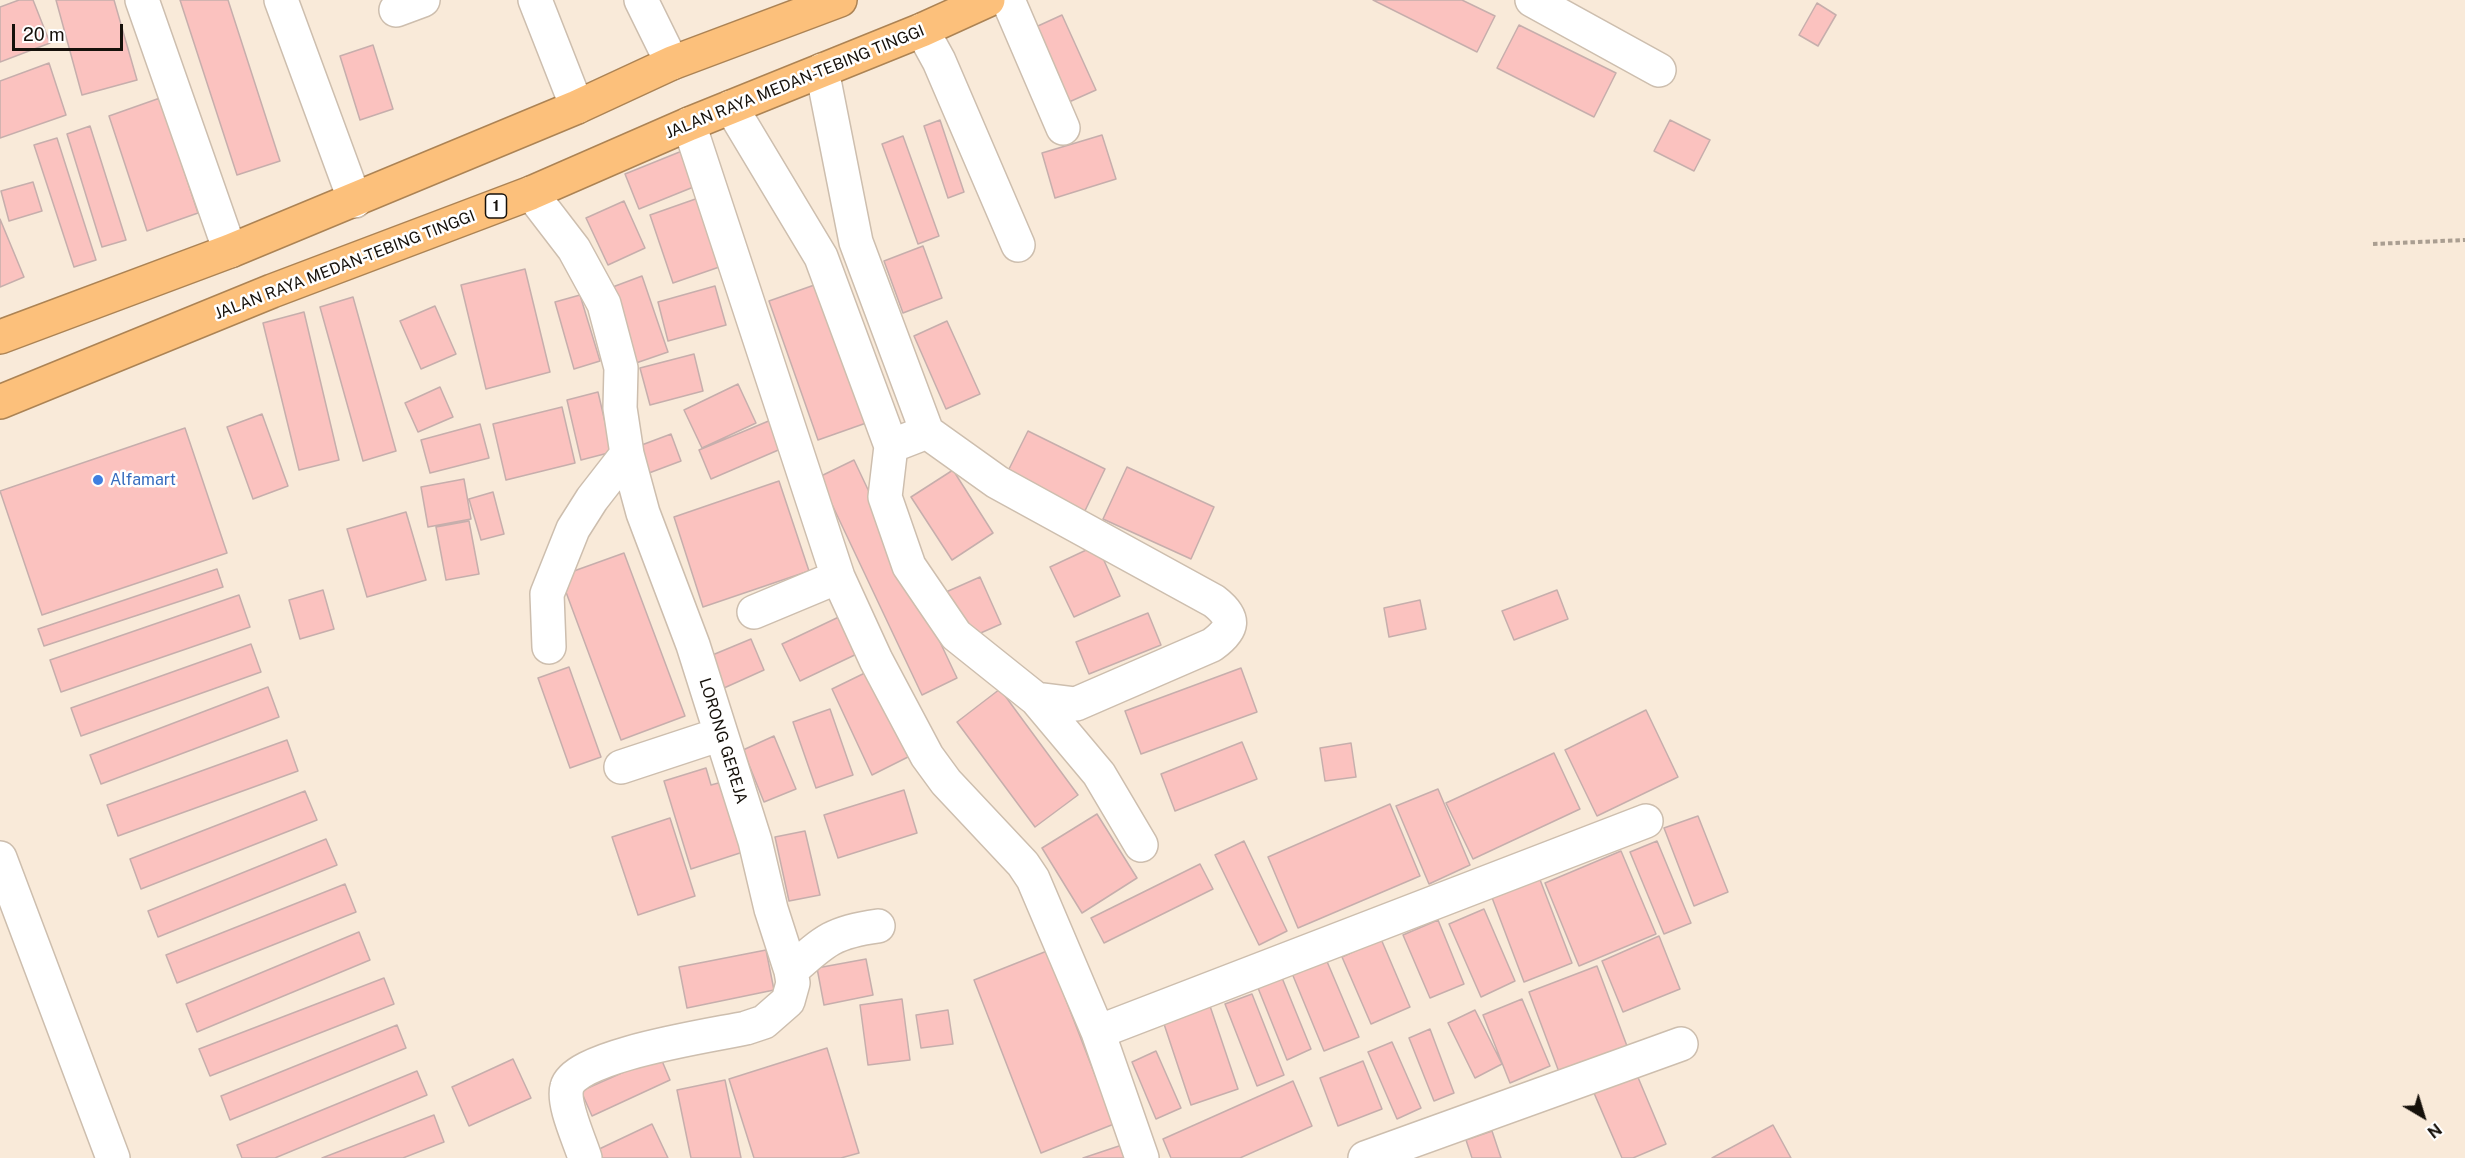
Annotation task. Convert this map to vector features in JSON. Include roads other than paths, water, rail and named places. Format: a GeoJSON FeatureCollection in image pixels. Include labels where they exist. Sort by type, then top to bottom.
{"type":"FeatureCollection","features":[{"type":"Feature","properties":{"kind":"highway","name":"JALAN RAYA MEDAN-TEBING TINGGI"},"geometry":{"type":"LineString","coordinates":[[0,402],[272,291],[531,193],[689,124],[922,30],[988,0]]}},
{"type":"Feature","properties":{"kind":"highway"},"geometry":{"type":"LineString","coordinates":[[0,337],[230,251],[355,201],[577,107],[672,63],[824,3]]}},
{"type":"Feature","properties":{"kind":"street"},"geometry":{"type":"LineString","coordinates":[[142,0],[230,251]]}},
{"type":"Feature","properties":{"kind":"street"},"geometry":{"type":"LineString","coordinates":[[281,0],[355,201]]}},
{"type":"Feature","properties":{"kind":"street"},"geometry":{"type":"LineString","coordinates":[[534,0],[577,107]]}},
{"type":"Feature","properties":{"kind":"street"},"geometry":{"type":"LineString","coordinates":[[641,0],[672,63]]}},
{"type":"Feature","properties":{"kind":"street"},"geometry":{"type":"LineString","coordinates":[[1008,0],[1063,128]]}},
{"type":"Feature","properties":{"kind":"street"},"geometry":{"type":"LineString","coordinates":[[1532,0],[1659,70]]}},
{"type":"Feature","properties":{"kind":"street"},"geometry":{"type":"LineString","coordinates":[[922,30],[939,61],[1018,245]]}},
{"type":"Feature","properties":{"kind":"street"},"geometry":{"type":"LineString","coordinates":[[822,70],[856,242],[927,432],[997,482],[1214,601],[1225,609],[1230,618],[1230,628],[1212,645],[1076,704],[1036,699]]}},
{"type":"Feature","properties":{"kind":"street"},"geometry":{"type":"LineString","coordinates":[[731,107],[821,257],[891,446],[885,497],[909,566],[956,635],[1036,699],[1099,774],[1141,845]]}},
{"type":"Feature","properties":{"kind":"street"},"geometry":{"type":"LineString","coordinates":[[689,124],[838,577],[876,660],[927,756],[946,782],[1023,864],[1032,879],[1098,1032],[1142,1158]]}},
{"type":"Feature","properties":{"kind":"street","name":"LORONG GEREJA"},"geometry":{"type":"LineString","coordinates":[[531,193],[574,249],[604,304],[621,368],[620,408],[627,454],[643,513],[693,645],[754,841],[793,983],[788,1000],[764,1022],[746,1028],[627,1053],[589,1066],[577,1073],[567,1085],[566,1098],[585,1158]]}},
{"type":"Feature","properties":{"kind":"street"},"geometry":{"type":"LineString","coordinates":[[821,257],[856,242]]}},
{"type":"Feature","properties":{"kind":"street"},"geometry":{"type":"LineString","coordinates":[[891,446],[927,432]]}},
{"type":"Feature","properties":{"kind":"street"},"geometry":{"type":"LineString","coordinates":[[549,647],[547,594],[573,529],[592,499],[627,454]]}},
{"type":"Feature","properties":{"kind":"street"},"geometry":{"type":"LineString","coordinates":[[754,612],[838,577]]}},
{"type":"Feature","properties":{"kind":"street"},"geometry":{"type":"LineString","coordinates":[[621,767],[721,734]]}},
{"type":"Feature","properties":{"kind":"street"},"geometry":{"type":"LineString","coordinates":[[1098,1032],[1647,821]]}},
{"type":"Feature","properties":{"kind":"street"},"geometry":{"type":"LineString","coordinates":[[0,858],[113,1158]]}},
{"type":"Feature","properties":{"kind":"street"},"geometry":{"type":"LineString","coordinates":[[790,970],[816,947],[836,935],[850,930],[878,926]]}},
{"type":"Feature","properties":{"kind":"street"},"geometry":{"type":"LineString","coordinates":[[1365,1158],[1682,1044]]}},
{"type":"Feature","properties":{"kind":"place","name":"Alfamart"},"geometry":{"type":"Point","coordinates":[98,480]}}]}
